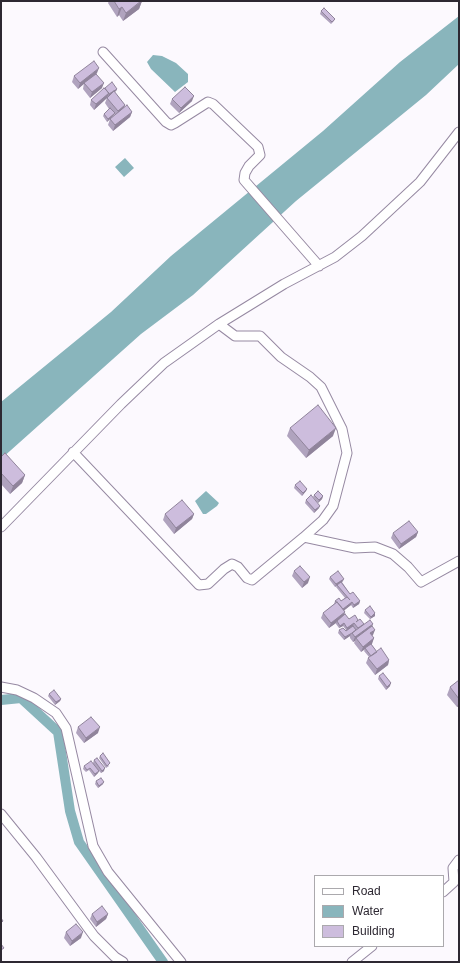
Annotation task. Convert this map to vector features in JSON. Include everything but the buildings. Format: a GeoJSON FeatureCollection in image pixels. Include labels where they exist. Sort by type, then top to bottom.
{"type":"FeatureCollection","features":[{"type":"Feature","properties":{"kind":"street"},"geometry":{"type":"LineString","coordinates":[[103,52],[170,125],[205,103],[208,102],[213,104],[260,151],[260,155],[245,173],[244,180],[319,266]]}},
{"type":"Feature","properties":{"kind":"street"},"geometry":{"type":"LineString","coordinates":[[1,527],[73,452],[164,363],[219,324],[284,284],[319,266],[362,236],[429,171],[459,132]]}},
{"type":"Feature","properties":{"kind":"street"},"geometry":{"type":"LineString","coordinates":[[73,452],[199,585],[208,584],[224,569],[232,564],[238,566],[247,578],[252,580],[304,537],[323,520],[333,506],[347,452],[342,429],[321,387],[281,357],[260,336],[235,336],[219,324]]}},
{"type":"Feature","properties":{"kind":"street"},"geometry":{"type":"LineString","coordinates":[[304,537],[355,548],[375,547],[393,554],[408,567],[421,582],[459,561]]}},
{"type":"Feature","properties":{"kind":"street"},"geometry":{"type":"LineString","coordinates":[[1,687],[17,690],[34,698],[56,713],[66,728],[93,846],[108,872],[181,962]]}},
{"type":"Feature","properties":{"kind":"street"},"geometry":{"type":"LineString","coordinates":[[1,814],[36,857],[94,936],[115,957],[123,962]]}},
{"type":"Feature","properties":{"kind":"street"},"geometry":{"type":"LineString","coordinates":[[444,891],[454,882],[453,868],[459,860]]}},
{"type":"Feature","properties":{"kind":"street"},"geometry":{"type":"LineString","coordinates":[[352,962],[371,947]]}},
{"type":"Feature","properties":{"kind":"water"},"geometry":{"type":"Polygon","coordinates":[[[459,16],[459,64],[426,95],[296,201],[193,295],[141,334],[1,459],[1,402],[111,312],[171,256],[323,131],[400,62],[459,16]]]}},
{"type":"Feature","properties":{"kind":"water"},"geometry":{"type":"Polygon","coordinates":[[[153,55],[162,56],[176,63],[188,74],[188,82],[175,92],[151,69],[147,62],[153,55]]]}},
{"type":"Feature","properties":{"kind":"water"},"geometry":{"type":"Polygon","coordinates":[[[125,158],[134,168],[124,177],[115,167],[125,158]]]}},
{"type":"Feature","properties":{"kind":"water"},"geometry":{"type":"Polygon","coordinates":[[[206,491],[219,503],[206,514],[203,514],[195,501],[206,491]]]}},
{"type":"Feature","properties":{"kind":"waterway"},"geometry":{"type":"LineString","coordinates":[[1,700],[21,698],[58,732],[70,811],[79,842],[163,962]]}}]}
